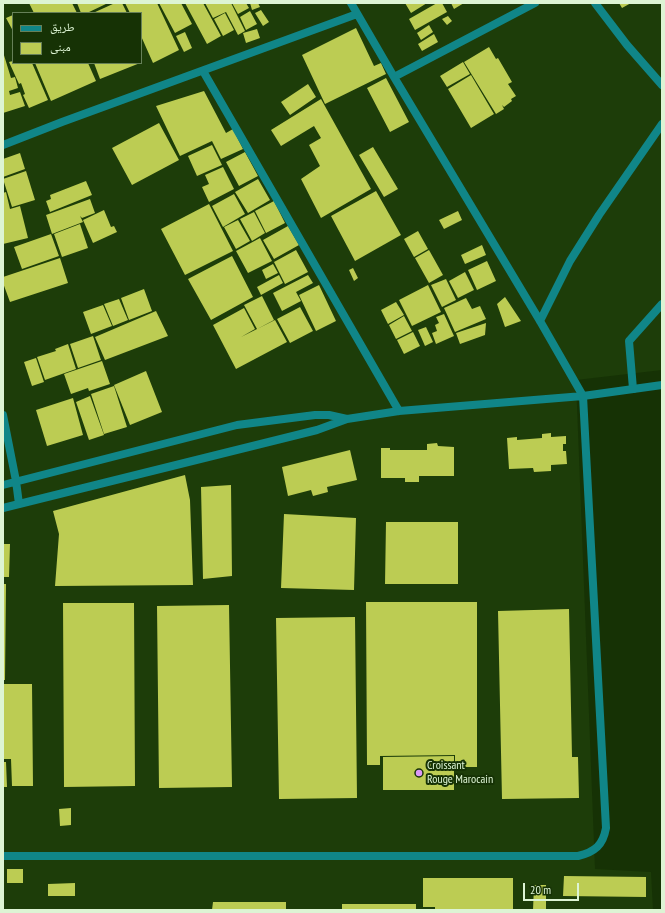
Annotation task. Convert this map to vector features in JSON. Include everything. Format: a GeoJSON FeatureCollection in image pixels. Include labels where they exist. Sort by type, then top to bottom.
{"type":"FeatureCollection","features":[{"type":"Feature","properties":{"kind":"street"},"geometry":{"type":"LineString","coordinates":[[3,856],[578,856],[588,854],[596,848],[604,838],[606,828],[583,396],[540,320],[351,3]]}},
{"type":"Feature","properties":{"kind":"street"},"geometry":{"type":"LineString","coordinates":[[394,77],[536,3]]}},
{"type":"Feature","properties":{"kind":"street"},"geometry":{"type":"LineString","coordinates":[[595,3],[662,85]]}},
{"type":"Feature","properties":{"kind":"street"},"geometry":{"type":"LineString","coordinates":[[3,145],[357,14]]}},
{"type":"Feature","properties":{"kind":"street"},"geometry":{"type":"LineString","coordinates":[[203,71],[398,410]]}},
{"type":"Feature","properties":{"kind":"street"},"geometry":{"type":"LineString","coordinates":[[540,320],[570,260],[662,124]]}},
{"type":"Feature","properties":{"kind":"street"},"geometry":{"type":"LineString","coordinates":[[633,389],[629,341],[662,304]]}},
{"type":"Feature","properties":{"kind":"street"},"geometry":{"type":"LineString","coordinates":[[3,508],[316,430],[347,419],[398,410],[583,396],[662,385]]}},
{"type":"Feature","properties":{"kind":"street"},"geometry":{"type":"LineString","coordinates":[[3,415],[19,504]]}},
{"type":"Feature","properties":{"kind":"street"},"geometry":{"type":"LineString","coordinates":[[3,485],[237,425],[315,415],[329,415],[347,419]]}},
{"type":"Feature","properties":{"kind":"shaded area"},"geometry":{"type":"Polygon","coordinates":[[[3,3],[662,3],[662,370],[576,380],[595,869],[651,872],[653,910],[3,910],[3,3]]]}},
{"type":"Feature","properties":{"kind":"building"},"geometry":{"type":"Polygon","coordinates":[[[29,3],[72,3],[76,12],[34,12],[29,3]]]}},
{"type":"Feature","properties":{"kind":"building"},"geometry":{"type":"Polygon","coordinates":[[[77,3],[108,3],[89,12],[81,12],[77,3]]]}},
{"type":"Feature","properties":{"kind":"building"},"geometry":{"type":"Polygon","coordinates":[[[115,3],[122,3],[126,12],[95,12],[115,3]]]}},
{"type":"Feature","properties":{"kind":"building"},"geometry":{"type":"Polygon","coordinates":[[[125,3],[157,3],[179,50],[153,63],[142,38],[142,12],[130,12],[125,3]]]}},
{"type":"Feature","properties":{"kind":"building"},"geometry":{"type":"Polygon","coordinates":[[[159,3],[181,3],[192,24],[175,33],[159,3]]]}},
{"type":"Feature","properties":{"kind":"building"},"geometry":{"type":"Polygon","coordinates":[[[185,3],[203,3],[221,36],[207,44],[185,3]]]}},
{"type":"Feature","properties":{"kind":"building"},"geometry":{"type":"Polygon","coordinates":[[[205,3],[231,3],[245,31],[238,35],[226,12],[213,18],[205,3]]]}},
{"type":"Feature","properties":{"kind":"building"},"geometry":{"type":"Polygon","coordinates":[[[232,3],[246,3],[249,8],[238,14],[232,3]]]}},
{"type":"Feature","properties":{"kind":"building"},"geometry":{"type":"Polygon","coordinates":[[[250,3],[258,3],[260,7],[252,10],[250,3]]]}},
{"type":"Feature","properties":{"kind":"building"},"geometry":{"type":"Polygon","coordinates":[[[405,3],[427,3],[411,13],[405,3]]]}},
{"type":"Feature","properties":{"kind":"building"},"geometry":{"type":"Polygon","coordinates":[[[437,3],[442,3],[447,12],[415,30],[409,19],[437,3]]]}},
{"type":"Feature","properties":{"kind":"building"},"geometry":{"type":"Polygon","coordinates":[[[451,3],[464,3],[454,9],[451,3]]]}},
{"type":"Feature","properties":{"kind":"building"},"geometry":{"type":"Polygon","coordinates":[[[619,3],[631,3],[622,8],[619,3]]]}},
{"type":"Feature","properties":{"kind":"building"},"geometry":{"type":"Polygon","coordinates":[[[261,10],[269,22],[263,26],[255,13],[261,10]]]}},
{"type":"Feature","properties":{"kind":"building"},"geometry":{"type":"Polygon","coordinates":[[[250,11],[257,24],[246,30],[240,17],[250,11]]]}},
{"type":"Feature","properties":{"kind":"building"},"geometry":{"type":"Polygon","coordinates":[[[225,13],[234,30],[223,36],[214,19],[225,13]]]}},
{"type":"Feature","properties":{"kind":"building"},"geometry":{"type":"Polygon","coordinates":[[[12,15],[12,29],[6,18],[12,15]]]}},
{"type":"Feature","properties":{"kind":"building"},"geometry":{"type":"Polygon","coordinates":[[[448,16],[452,21],[447,25],[442,19],[448,16]]]}},
{"type":"Feature","properties":{"kind":"building"},"geometry":{"type":"Polygon","coordinates":[[[429,25],[433,32],[421,40],[417,33],[429,25]]]}},
{"type":"Feature","properties":{"kind":"building"},"geometry":{"type":"Polygon","coordinates":[[[356,28],[374,66],[381,63],[386,74],[325,104],[302,55],[356,28]]]}},
{"type":"Feature","properties":{"kind":"building"},"geometry":{"type":"Polygon","coordinates":[[[257,29],[260,38],[246,43],[243,33],[257,29]]]}},
{"type":"Feature","properties":{"kind":"building"},"geometry":{"type":"Polygon","coordinates":[[[185,32],[192,48],[184,52],[176,36],[185,32]]]}},
{"type":"Feature","properties":{"kind":"building"},"geometry":{"type":"Polygon","coordinates":[[[434,34],[438,42],[422,51],[418,44],[434,34]]]}},
{"type":"Feature","properties":{"kind":"building"},"geometry":{"type":"Polygon","coordinates":[[[489,47],[496,59],[498,58],[512,82],[508,84],[516,96],[504,107],[502,105],[504,109],[496,114],[464,62],[489,47]]]}},
{"type":"Feature","properties":{"kind":"building"},"geometry":{"type":"Polygon","coordinates":[[[3,52],[11,78],[15,77],[18,88],[9,91],[10,95],[20,92],[25,106],[3,113],[3,52]]]}},
{"type":"Feature","properties":{"kind":"building"},"geometry":{"type":"Polygon","coordinates":[[[12,61],[12,64],[32,64],[48,100],[29,108],[23,95],[25,94],[21,83],[19,84],[9,62],[12,61]]]}},
{"type":"Feature","properties":{"kind":"building"},"geometry":{"type":"Polygon","coordinates":[[[463,62],[470,74],[447,87],[440,76],[463,62]]]}},
{"type":"Feature","properties":{"kind":"building"},"geometry":{"type":"Polygon","coordinates":[[[35,64],[88,64],[96,81],[51,101],[35,64]]]}},
{"type":"Feature","properties":{"kind":"building"},"geometry":{"type":"Polygon","coordinates":[[[94,64],[138,64],[100,79],[94,64]]]}},
{"type":"Feature","properties":{"kind":"building"},"geometry":{"type":"Polygon","coordinates":[[[471,75],[494,114],[471,128],[448,89],[471,75]]]}},
{"type":"Feature","properties":{"kind":"building"},"geometry":{"type":"Polygon","coordinates":[[[386,78],[409,122],[390,132],[367,88],[386,78]]]}},
{"type":"Feature","properties":{"kind":"building"},"geometry":{"type":"Polygon","coordinates":[[[308,84],[316,97],[290,115],[281,102],[308,84]]]}},
{"type":"Feature","properties":{"kind":"building"},"geometry":{"type":"Polygon","coordinates":[[[204,91],[226,133],[233,129],[243,149],[221,159],[212,141],[180,156],[156,106],[204,91]]]}},
{"type":"Feature","properties":{"kind":"building"},"geometry":{"type":"Polygon","coordinates":[[[321,99],[371,189],[321,218],[301,179],[320,166],[309,145],[321,138],[314,126],[281,146],[271,130],[321,99]]]}},
{"type":"Feature","properties":{"kind":"building"},"geometry":{"type":"Polygon","coordinates":[[[159,123],[179,160],[132,185],[112,148],[159,123]]]}},
{"type":"Feature","properties":{"kind":"building"},"geometry":{"type":"Polygon","coordinates":[[[212,145],[222,165],[197,176],[188,156],[212,145]]]}},
{"type":"Feature","properties":{"kind":"building"},"geometry":{"type":"Polygon","coordinates":[[[373,147],[398,189],[384,197],[359,155],[373,147]]]}},
{"type":"Feature","properties":{"kind":"building"},"geometry":{"type":"Polygon","coordinates":[[[245,152],[258,176],[239,186],[226,162],[245,152]]]}},
{"type":"Feature","properties":{"kind":"building"},"geometry":{"type":"Polygon","coordinates":[[[20,153],[25,169],[3,177],[3,159],[20,153]]]}},
{"type":"Feature","properties":{"kind":"building"},"geometry":{"type":"Polygon","coordinates":[[[223,167],[234,189],[209,202],[202,187],[209,184],[205,175],[223,167]]]}},
{"type":"Feature","properties":{"kind":"building"},"geometry":{"type":"Polygon","coordinates":[[[26,171],[35,200],[12,207],[3,179],[26,171]]]}},
{"type":"Feature","properties":{"kind":"building"},"geometry":{"type":"Polygon","coordinates":[[[258,179],[270,200],[248,213],[235,192],[258,179]]]}},
{"type":"Feature","properties":{"kind":"building"},"geometry":{"type":"Polygon","coordinates":[[[86,181],[92,195],[50,212],[46,201],[51,199],[50,195],[86,181]]]}},
{"type":"Feature","properties":{"kind":"building"},"geometry":{"type":"Polygon","coordinates":[[[376,191],[401,235],[355,261],[331,216],[376,191]]]}},
{"type":"Feature","properties":{"kind":"building"},"geometry":{"type":"Polygon","coordinates":[[[6,192],[10,209],[20,206],[28,238],[3,244],[3,193],[6,192]]]}},
{"type":"Feature","properties":{"kind":"building"},"geometry":{"type":"Polygon","coordinates":[[[234,194],[245,214],[223,227],[212,206],[234,194]]]}},
{"type":"Feature","properties":{"kind":"building"},"geometry":{"type":"Polygon","coordinates":[[[90,199],[95,213],[82,218],[80,216],[83,222],[52,234],[46,215],[90,199]]]}},
{"type":"Feature","properties":{"kind":"building"},"geometry":{"type":"Polygon","coordinates":[[[274,201],[285,223],[266,233],[255,211],[274,201]]]}},
{"type":"Feature","properties":{"kind":"building"},"geometry":{"type":"Polygon","coordinates":[[[209,204],[233,251],[185,275],[161,229],[209,204]]]}},
{"type":"Feature","properties":{"kind":"building"},"geometry":{"type":"Polygon","coordinates":[[[104,210],[111,227],[114,226],[117,232],[93,243],[83,220],[104,210]]]}},
{"type":"Feature","properties":{"kind":"building"},"geometry":{"type":"Polygon","coordinates":[[[458,211],[462,220],[444,229],[439,220],[458,211]]]}},
{"type":"Feature","properties":{"kind":"building"},"geometry":{"type":"Polygon","coordinates":[[[254,212],[265,233],[252,241],[240,219],[254,212]]]}},
{"type":"Feature","properties":{"kind":"building"},"geometry":{"type":"Polygon","coordinates":[[[238,220],[250,241],[236,249],[224,227],[238,220]]]}},
{"type":"Feature","properties":{"kind":"building"},"geometry":{"type":"Polygon","coordinates":[[[80,224],[88,248],[62,257],[54,234],[80,224]]]}},
{"type":"Feature","properties":{"kind":"building"},"geometry":{"type":"Polygon","coordinates":[[[288,226],[299,245],[274,259],[263,240],[288,226]]]}},
{"type":"Feature","properties":{"kind":"building"},"geometry":{"type":"Polygon","coordinates":[[[418,231],[428,249],[414,257],[404,239],[418,231]]]}},
{"type":"Feature","properties":{"kind":"building"},"geometry":{"type":"Polygon","coordinates":[[[51,234],[59,256],[22,269],[14,247],[51,234]]]}},
{"type":"Feature","properties":{"kind":"building"},"geometry":{"type":"Polygon","coordinates":[[[260,238],[272,261],[248,273],[236,251],[260,238]]]}},
{"type":"Feature","properties":{"kind":"building"},"geometry":{"type":"Polygon","coordinates":[[[482,245],[486,255],[465,264],[461,255],[482,245]]]}},
{"type":"Feature","properties":{"kind":"building"},"geometry":{"type":"Polygon","coordinates":[[[296,250],[308,272],[285,284],[274,262],[296,250]]]}},
{"type":"Feature","properties":{"kind":"building"},"geometry":{"type":"Polygon","coordinates":[[[429,250],[443,275],[429,283],[415,258],[429,250]]]}},
{"type":"Feature","properties":{"kind":"building"},"geometry":{"type":"Polygon","coordinates":[[[232,256],[253,297],[211,320],[188,279],[232,256]]]}},
{"type":"Feature","properties":{"kind":"building"},"geometry":{"type":"Polygon","coordinates":[[[60,258],[68,283],[10,302],[3,283],[3,277],[60,258]]]}},
{"type":"Feature","properties":{"kind":"building"},"geometry":{"type":"Polygon","coordinates":[[[487,261],[496,281],[477,290],[468,270],[487,261]]]}},
{"type":"Feature","properties":{"kind":"building"},"geometry":{"type":"Polygon","coordinates":[[[273,264],[278,273],[266,279],[262,270],[273,264]]]}},
{"type":"Feature","properties":{"kind":"building"},"geometry":{"type":"Polygon","coordinates":[[[353,268],[358,278],[354,281],[349,270],[353,268]]]}},
{"type":"Feature","properties":{"kind":"building"},"geometry":{"type":"Polygon","coordinates":[[[465,272],[474,290],[458,298],[449,281],[465,272]]]}},
{"type":"Feature","properties":{"kind":"building"},"geometry":{"type":"Polygon","coordinates":[[[279,275],[283,283],[261,295],[257,287],[279,275]]]}},
{"type":"Feature","properties":{"kind":"building"},"geometry":{"type":"Polygon","coordinates":[[[308,275],[313,283],[296,292],[301,301],[282,311],[273,293],[308,275]]]}},
{"type":"Feature","properties":{"kind":"building"},"geometry":{"type":"Polygon","coordinates":[[[446,279],[456,300],[442,307],[431,285],[446,279]]]}},
{"type":"Feature","properties":{"kind":"building"},"geometry":{"type":"Polygon","coordinates":[[[319,285],[336,321],[316,331],[299,295],[319,285]]]}},
{"type":"Feature","properties":{"kind":"building"},"geometry":{"type":"Polygon","coordinates":[[[428,285],[441,312],[412,326],[399,300],[428,285]]]}},
{"type":"Feature","properties":{"kind":"building"},"geometry":{"type":"Polygon","coordinates":[[[144,289],[152,311],[129,320],[121,298],[144,289]]]}},
{"type":"Feature","properties":{"kind":"building"},"geometry":{"type":"Polygon","coordinates":[[[262,296],[274,320],[257,329],[244,305],[262,296]]]}},
{"type":"Feature","properties":{"kind":"building"},"geometry":{"type":"Polygon","coordinates":[[[505,297],[521,321],[505,327],[497,304],[505,297]]]}},
{"type":"Feature","properties":{"kind":"building"},"geometry":{"type":"Polygon","coordinates":[[[466,298],[472,309],[480,306],[486,319],[455,332],[444,308],[466,298]]]}},
{"type":"Feature","properties":{"kind":"building"},"geometry":{"type":"Polygon","coordinates":[[[119,299],[128,320],[113,326],[104,304],[119,299]]]}},
{"type":"Feature","properties":{"kind":"building"},"geometry":{"type":"Polygon","coordinates":[[[396,302],[404,315],[388,324],[381,310],[396,302]]]}},
{"type":"Feature","properties":{"kind":"building"},"geometry":{"type":"Polygon","coordinates":[[[103,305],[112,326],[91,334],[83,312],[103,305]]]}},
{"type":"Feature","properties":{"kind":"building"},"geometry":{"type":"Polygon","coordinates":[[[300,307],[313,331],[290,343],[277,319],[300,307]]]}},
{"type":"Feature","properties":{"kind":"building"},"geometry":{"type":"Polygon","coordinates":[[[244,308],[255,329],[241,337],[275,320],[287,342],[236,369],[213,325],[244,308]]]}},
{"type":"Feature","properties":{"kind":"building"},"geometry":{"type":"Polygon","coordinates":[[[156,311],[168,336],[105,360],[95,337],[156,311]]]}},
{"type":"Feature","properties":{"kind":"building"},"geometry":{"type":"Polygon","coordinates":[[[444,314],[454,336],[436,344],[432,333],[437,331],[435,325],[439,323],[436,317],[444,314]]]}},
{"type":"Feature","properties":{"kind":"building"},"geometry":{"type":"Polygon","coordinates":[[[404,316],[412,331],[396,339],[389,325],[404,316]]]}},
{"type":"Feature","properties":{"kind":"building"},"geometry":{"type":"Polygon","coordinates":[[[486,323],[485,335],[460,344],[456,333],[486,323]]]}},
{"type":"Feature","properties":{"kind":"building"},"geometry":{"type":"Polygon","coordinates":[[[426,327],[433,342],[425,346],[418,330],[426,327]]]}},
{"type":"Feature","properties":{"kind":"building"},"geometry":{"type":"Polygon","coordinates":[[[413,332],[420,346],[404,354],[397,340],[413,332]]]}},
{"type":"Feature","properties":{"kind":"building"},"geometry":{"type":"Polygon","coordinates":[[[93,336],[101,360],[78,368],[70,344],[93,336]]]}},
{"type":"Feature","properties":{"kind":"building"},"geometry":{"type":"Polygon","coordinates":[[[68,344],[76,369],[45,380],[37,357],[56,351],[55,349],[68,344]]]}},
{"type":"Feature","properties":{"kind":"building"},"geometry":{"type":"Polygon","coordinates":[[[36,358],[44,382],[32,386],[24,362],[36,358]]]}},
{"type":"Feature","properties":{"kind":"building"},"geometry":{"type":"Polygon","coordinates":[[[102,361],[110,384],[89,391],[88,388],[71,394],[64,374],[102,361]]]}},
{"type":"Feature","properties":{"kind":"building"},"geometry":{"type":"Polygon","coordinates":[[[146,371],[162,412],[130,425],[114,385],[146,371]]]}},
{"type":"Feature","properties":{"kind":"building"},"geometry":{"type":"Polygon","coordinates":[[[114,386],[127,427],[104,434],[91,394],[114,386]]]}},
{"type":"Feature","properties":{"kind":"building"},"geometry":{"type":"Polygon","coordinates":[[[90,396],[104,435],[89,440],[76,402],[90,396]]]}},
{"type":"Feature","properties":{"kind":"building"},"geometry":{"type":"Polygon","coordinates":[[[73,398],[83,435],[47,446],[36,410],[73,398]]]}},
{"type":"Feature","properties":{"kind":"building"},"geometry":{"type":"Polygon","coordinates":[[[551,433],[551,437],[566,436],[566,444],[563,444],[563,451],[566,451],[567,464],[551,465],[551,471],[534,472],[533,468],[509,469],[507,438],[517,437],[517,440],[542,438],[542,434],[551,433]]]}},
{"type":"Feature","properties":{"kind":"building"},"geometry":{"type":"Polygon","coordinates":[[[437,443],[438,446],[454,447],[454,476],[419,476],[419,482],[405,482],[405,478],[381,478],[381,448],[390,448],[390,450],[427,450],[427,444],[437,443]]]}},
{"type":"Feature","properties":{"kind":"building"},"geometry":{"type":"Polygon","coordinates":[[[350,450],[357,480],[327,487],[328,492],[313,496],[311,490],[288,496],[282,467],[350,450]]]}},
{"type":"Feature","properties":{"kind":"building"},"geometry":{"type":"Polygon","coordinates":[[[185,475],[190,500],[193,585],[55,586],[59,534],[53,511],[185,475]]]}},
{"type":"Feature","properties":{"kind":"building"},"geometry":{"type":"Polygon","coordinates":[[[231,485],[232,576],[203,579],[201,487],[231,485]]]}},
{"type":"Feature","properties":{"kind":"building"},"geometry":{"type":"Polygon","coordinates":[[[284,514],[356,518],[354,590],[281,588],[284,514]]]}},
{"type":"Feature","properties":{"kind":"building"},"geometry":{"type":"Polygon","coordinates":[[[386,522],[458,522],[458,584],[385,584],[386,522]]]}},
{"type":"Feature","properties":{"kind":"building"},"geometry":{"type":"Polygon","coordinates":[[[3,544],[10,544],[9,577],[3,577],[3,544]]]}},
{"type":"Feature","properties":{"kind":"building"},"geometry":{"type":"Polygon","coordinates":[[[3,584],[6,584],[5,680],[3,680],[3,584]]]}},
{"type":"Feature","properties":{"kind":"building"},"geometry":{"type":"Polygon","coordinates":[[[366,602],[477,602],[477,767],[455,767],[455,755],[380,756],[380,765],[367,765],[366,602]]]}},
{"type":"Feature","properties":{"kind":"building"},"geometry":{"type":"Polygon","coordinates":[[[63,603],[134,603],[135,786],[64,787],[63,603]]]}},
{"type":"Feature","properties":{"kind":"building"},"geometry":{"type":"Polygon","coordinates":[[[229,605],[232,787],[159,788],[157,606],[229,605]]]}},
{"type":"Feature","properties":{"kind":"building"},"geometry":{"type":"Polygon","coordinates":[[[569,609],[572,757],[578,757],[579,798],[502,799],[498,611],[569,609]]]}},
{"type":"Feature","properties":{"kind":"building"},"geometry":{"type":"Polygon","coordinates":[[[355,617],[357,798],[279,799],[276,618],[355,617]]]}},
{"type":"Feature","properties":{"kind":"building"},"geometry":{"type":"Polygon","coordinates":[[[3,684],[32,684],[33,786],[12,786],[11,759],[3,759],[3,684]]]}},
{"type":"Feature","properties":{"kind":"building","name":"Croissant Rouge Marocain"},"geometry":{"type":"Polygon","coordinates":[[[454,756],[454,790],[383,790],[383,757],[454,756]]]}},
{"type":"Feature","properties":{"kind":"building"},"geometry":{"type":"Polygon","coordinates":[[[3,762],[6,762],[7,787],[3,787],[3,762]]]}},
{"type":"Feature","properties":{"kind":"building"},"geometry":{"type":"Polygon","coordinates":[[[71,808],[71,825],[60,826],[59,809],[71,808]]]}},
{"type":"Feature","properties":{"kind":"building"},"geometry":{"type":"Polygon","coordinates":[[[7,869],[23,869],[23,883],[7,883],[7,869]]]}},
{"type":"Feature","properties":{"kind":"building"},"geometry":{"type":"Polygon","coordinates":[[[564,876],[646,877],[646,897],[563,896],[564,876]]]}},
{"type":"Feature","properties":{"kind":"building"},"geometry":{"type":"Polygon","coordinates":[[[423,878],[513,878],[513,910],[435,910],[435,907],[423,907],[423,878]]]}},
{"type":"Feature","properties":{"kind":"building"},"geometry":{"type":"Polygon","coordinates":[[[75,883],[75,896],[48,896],[48,884],[75,883]]]}},
{"type":"Feature","properties":{"kind":"building"},"geometry":{"type":"Polygon","coordinates":[[[534,885],[546,885],[546,910],[533,910],[534,885]]]}},
{"type":"Feature","properties":{"kind":"building"},"geometry":{"type":"Polygon","coordinates":[[[213,902],[286,902],[286,910],[212,910],[213,902]]]}},
{"type":"Feature","properties":{"kind":"building"},"geometry":{"type":"Polygon","coordinates":[[[342,904],[416,904],[416,910],[342,910],[342,904]]]}},
{"type":"Feature","properties":{"kind":"place","name":"Croissant Rouge Marocain"},"geometry":{"type":"Point","coordinates":[419,773]}}]}
